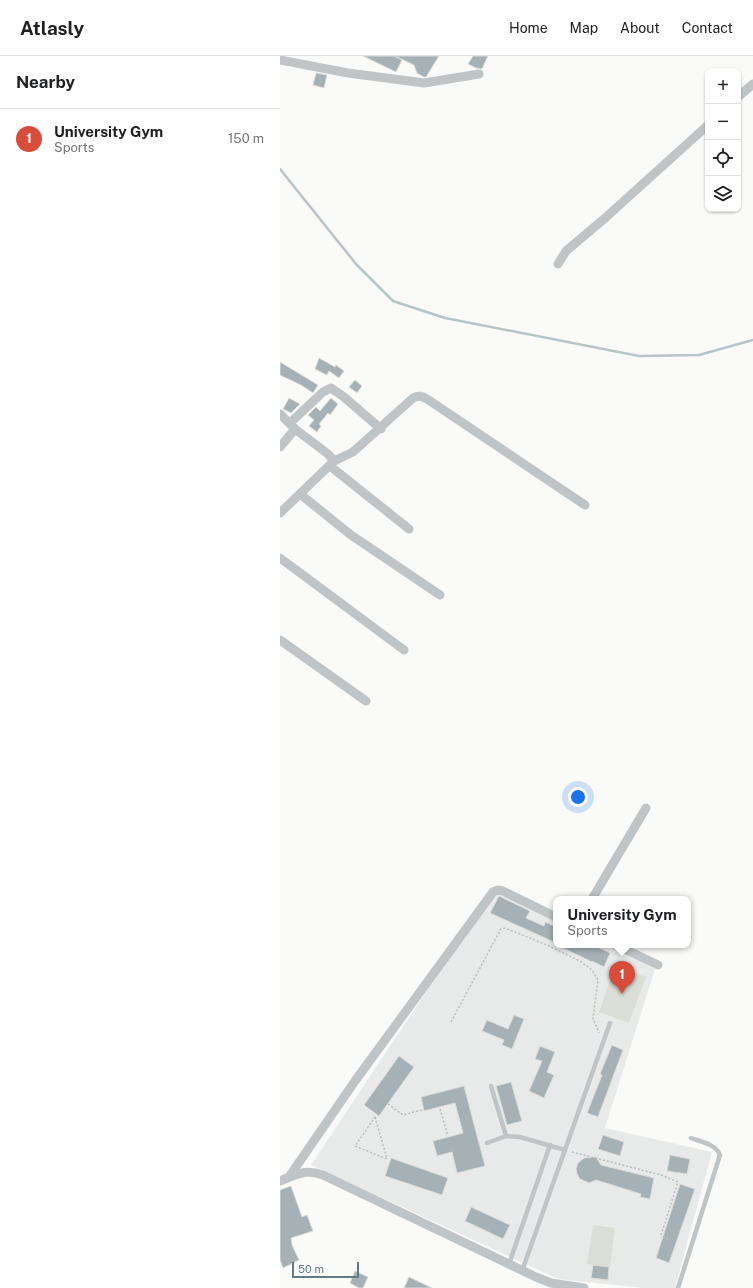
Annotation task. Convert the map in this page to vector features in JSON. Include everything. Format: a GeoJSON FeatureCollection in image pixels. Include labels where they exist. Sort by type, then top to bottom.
{"type":"FeatureCollection","features":[{"type":"Feature","properties":{"kind":"street"},"geometry":{"type":"LineString","coordinates":[[280,60],[348,73],[424,83],[479,74]]}},
{"type":"Feature","properties":{"kind":"street"},"geometry":{"type":"LineString","coordinates":[[741,94],[753,84]]}},
{"type":"Feature","properties":{"kind":"street"},"geometry":{"type":"LineString","coordinates":[[558,264],[566,251],[604,219],[705,128]]}},
{"type":"Feature","properties":{"kind":"street"},"geometry":{"type":"LineString","coordinates":[[280,447],[293,426],[323,392],[331,388],[344,397],[381,429]]}},
{"type":"Feature","properties":{"kind":"street"},"geometry":{"type":"LineString","coordinates":[[280,513],[332,464],[354,452],[417,396],[422,396],[434,403],[585,505]]}},
{"type":"Feature","properties":{"kind":"street"},"geometry":{"type":"LineString","coordinates":[[280,414],[328,454],[332,464],[409,529]]}},
{"type":"Feature","properties":{"kind":"street"},"geometry":{"type":"LineString","coordinates":[[300,494],[351,535],[440,595]]}},
{"type":"Feature","properties":{"kind":"street"},"geometry":{"type":"LineString","coordinates":[[280,558],[404,650]]}},
{"type":"Feature","properties":{"kind":"street"},"geometry":{"type":"LineString","coordinates":[[280,640],[366,701]]}},
{"type":"Feature","properties":{"kind":"street"},"geometry":{"type":"LineString","coordinates":[[594,896],[646,808]]}},
{"type":"Feature","properties":{"kind":"street"},"geometry":{"type":"LineString","coordinates":[[284,1179],[493,892],[498,890],[502,891],[553,915]]}},
{"type":"Feature","properties":{"kind":"street"},"geometry":{"type":"LineString","coordinates":[[622,948],[658,965]]}},
{"type":"Feature","properties":{"kind":"street"},"geometry":{"type":"LineString","coordinates":[[284,1179],[304,1172],[313,1172],[323,1175],[550,1285],[584,1288]]}},
{"type":"Feature","properties":{"kind":"lane"},"geometry":{"type":"LineString","coordinates":[[522,1271],[610,1023]]}},
{"type":"Feature","properties":{"kind":"lane"},"geometry":{"type":"LineString","coordinates":[[491,1086],[506,1136]]}},
{"type":"Feature","properties":{"kind":"lane"},"geometry":{"type":"LineString","coordinates":[[487,1143],[506,1136],[520,1137],[565,1150]]}},
{"type":"Feature","properties":{"kind":"lane"},"geometry":{"type":"LineString","coordinates":[[678,1288],[720,1155],[719,1152],[712,1146],[691,1138]]}},
{"type":"Feature","properties":{"kind":"lane"},"geometry":{"type":"LineString","coordinates":[[509,1265],[550,1145]]}},
{"type":"Feature","properties":{"kind":"path"},"geometry":{"type":"LineString","coordinates":[[451,1022],[501,929],[505,928],[580,961],[592,970],[598,980],[593,1018],[603,1041]]}},
{"type":"Feature","properties":{"kind":"path"},"geometry":{"type":"LineString","coordinates":[[388,1104],[403,1115],[422,1110]]}},
{"type":"Feature","properties":{"kind":"path"},"geometry":{"type":"LineString","coordinates":[[440,1109],[448,1136]]}},
{"type":"Feature","properties":{"kind":"path"},"geometry":{"type":"LineString","coordinates":[[375,1117],[381,1138],[387,1159],[355,1146],[375,1117]]}},
{"type":"Feature","properties":{"kind":"path"},"geometry":{"type":"LineString","coordinates":[[565,1150],[661,1175],[678,1182],[661,1235],[669,1240]]}},
{"type":"Feature","properties":{"kind":"shaded area"},"geometry":{"type":"Polygon","coordinates":[[[496,892],[553,920],[553,948],[612,948],[655,969],[605,1128],[712,1152],[675,1288],[644,1288],[558,1279],[311,1165],[432,983],[496,892]]]}},
{"type":"Feature","properties":{"kind":"shaded area"},"geometry":{"type":"Polygon","coordinates":[[[615,966],[646,977],[629,1023],[599,1012],[615,966]]]}},
{"type":"Feature","properties":{"kind":"shaded area"},"geometry":{"type":"Polygon","coordinates":[[[593,1225],[615,1228],[610,1267],[587,1264],[593,1225]]]}},
{"type":"Feature","properties":{"kind":"building"},"geometry":{"type":"Polygon","coordinates":[[[363,56],[394,56],[402,60],[396,72],[363,56]]]}},
{"type":"Feature","properties":{"kind":"building"},"geometry":{"type":"Polygon","coordinates":[[[395,56],[439,56],[426,77],[424,77],[417,73],[414,65],[395,56]]]}},
{"type":"Feature","properties":{"kind":"building"},"geometry":{"type":"Polygon","coordinates":[[[473,56],[488,56],[482,69],[468,64],[473,56]]]}},
{"type":"Feature","properties":{"kind":"building"},"geometry":{"type":"Polygon","coordinates":[[[316,73],[327,75],[324,88],[313,85],[316,73]]]}},
{"type":"Feature","properties":{"kind":"building"},"geometry":{"type":"Polygon","coordinates":[[[319,358],[335,367],[336,365],[344,371],[339,378],[329,371],[327,375],[315,369],[319,358]]]}},
{"type":"Feature","properties":{"kind":"building"},"geometry":{"type":"Polygon","coordinates":[[[280,362],[318,385],[313,393],[301,385],[280,375],[280,362]]]}},
{"type":"Feature","properties":{"kind":"building"},"geometry":{"type":"Polygon","coordinates":[[[355,380],[362,386],[357,393],[349,387],[355,380]]]}},
{"type":"Feature","properties":{"kind":"building"},"geometry":{"type":"Polygon","coordinates":[[[289,398],[300,404],[291,413],[283,409],[289,398]]]}},
{"type":"Feature","properties":{"kind":"building"},"geometry":{"type":"Polygon","coordinates":[[[331,398],[338,404],[330,415],[328,413],[319,424],[321,426],[317,432],[309,426],[314,420],[308,415],[316,407],[320,411],[331,398]]]}},
{"type":"Feature","properties":{"kind":"building"},"geometry":{"type":"Polygon","coordinates":[[[499,896],[530,911],[526,918],[544,926],[545,922],[553,926],[553,942],[490,913],[499,896]]]}},
{"type":"Feature","properties":{"kind":"building"},"geometry":{"type":"Polygon","coordinates":[[[563,948],[599,948],[610,953],[604,967],[563,948]]]}},
{"type":"Feature","properties":{"kind":"building"},"geometry":{"type":"Polygon","coordinates":[[[514,1015],[524,1019],[512,1049],[502,1045],[504,1040],[482,1031],[487,1020],[508,1029],[514,1015]]]}},
{"type":"Feature","properties":{"kind":"building"},"geometry":{"type":"Polygon","coordinates":[[[612,1045],[623,1050],[598,1117],[587,1113],[602,1075],[600,1074],[612,1045]]]}},
{"type":"Feature","properties":{"kind":"building"},"geometry":{"type":"Polygon","coordinates":[[[540,1046],[555,1052],[547,1072],[554,1075],[544,1098],[529,1091],[542,1061],[535,1059],[540,1046]]]}},
{"type":"Feature","properties":{"kind":"building"},"geometry":{"type":"Polygon","coordinates":[[[399,1056],[414,1067],[379,1116],[364,1105],[399,1056]]]}},
{"type":"Feature","properties":{"kind":"building"},"geometry":{"type":"Polygon","coordinates":[[[511,1082],[522,1121],[507,1125],[496,1086],[511,1082]]]}},
{"type":"Feature","properties":{"kind":"building"},"geometry":{"type":"Polygon","coordinates":[[[464,1086],[485,1166],[457,1173],[452,1152],[437,1156],[433,1141],[463,1133],[455,1103],[424,1111],[421,1097],[464,1086]]]}},
{"type":"Feature","properties":{"kind":"building"},"geometry":{"type":"Polygon","coordinates":[[[603,1135],[624,1142],[620,1156],[598,1149],[603,1135]]]}},
{"type":"Feature","properties":{"kind":"building"},"geometry":{"type":"Polygon","coordinates":[[[670,1155],[690,1159],[687,1174],[667,1171],[670,1155]]]}},
{"type":"Feature","properties":{"kind":"building"},"geometry":{"type":"Polygon","coordinates":[[[596,1157],[601,1165],[654,1178],[650,1199],[640,1197],[641,1194],[596,1180],[589,1183],[580,1179],[576,1169],[578,1163],[584,1158],[596,1157]]]}},
{"type":"Feature","properties":{"kind":"building"},"geometry":{"type":"Polygon","coordinates":[[[391,1158],[448,1178],[442,1195],[385,1176],[391,1158]]]}},
{"type":"Feature","properties":{"kind":"building"},"geometry":{"type":"Polygon","coordinates":[[[680,1184],[695,1189],[669,1263],[656,1258],[680,1184]]]}},
{"type":"Feature","properties":{"kind":"building"},"geometry":{"type":"Polygon","coordinates":[[[291,1186],[302,1217],[307,1215],[313,1231],[291,1238],[292,1245],[299,1260],[283,1268],[280,1260],[280,1190],[291,1186]]]}},
{"type":"Feature","properties":{"kind":"building"},"geometry":{"type":"Polygon","coordinates":[[[471,1207],[510,1225],[503,1239],[465,1221],[471,1207]]]}},
{"type":"Feature","properties":{"kind":"building"},"geometry":{"type":"Polygon","coordinates":[[[593,1265],[609,1267],[608,1280],[591,1278],[593,1265]]]}},
{"type":"Feature","properties":{"kind":"building"},"geometry":{"type":"Polygon","coordinates":[[[355,1271],[368,1277],[363,1288],[359,1288],[350,1283],[355,1271]]]}},
{"type":"Feature","properties":{"kind":"building"},"geometry":{"type":"Polygon","coordinates":[[[409,1277],[432,1288],[404,1288],[409,1277]]]}},
{"type":"Feature","properties":{"kind":"waterway"},"geometry":{"type":"LineString","coordinates":[[280,169],[356,264],[393,301],[445,318],[639,356],[699,355],[753,340]]}},
{"type":"Feature","properties":{"kind":"place","name":"University Gym"},"geometry":{"type":"Point","coordinates":[622,994]}}]}
